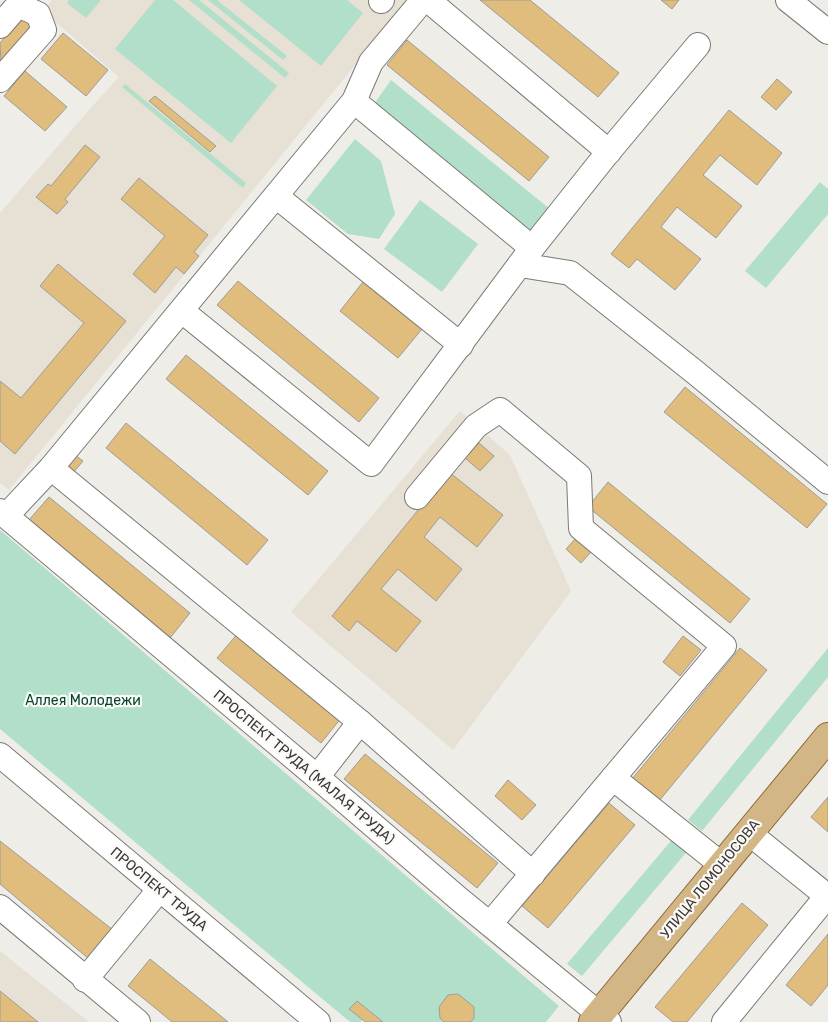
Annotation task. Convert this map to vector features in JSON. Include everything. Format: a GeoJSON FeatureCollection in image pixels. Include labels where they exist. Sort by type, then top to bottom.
{"type":"FeatureCollection","features":[{"type":"Feature","properties":{"kind":"main road","name":"УЛИЦА ЛОМОНОСОВА"},"geometry":{"type":"LineString","coordinates":[[601,1019],[722,865],[828,737]]}},
{"type":"Feature","properties":{"kind":"street"},"geometry":{"type":"LineString","coordinates":[[3,513],[51,468],[182,311],[354,100],[371,62],[423,0]]}},
{"type":"Feature","properties":{"kind":"street"},"geometry":{"type":"LineString","coordinates":[[428,0],[609,152]]}},
{"type":"Feature","properties":{"kind":"street"},"geometry":{"type":"LineString","coordinates":[[788,0],[828,32]]}},
{"type":"Feature","properties":{"kind":"street"},"geometry":{"type":"LineString","coordinates":[[0,26],[18,6],[38,14],[44,30],[0,80]]}},
{"type":"Feature","properties":{"kind":"street"},"geometry":{"type":"LineString","coordinates":[[182,311],[371,464],[526,257],[609,152],[698,45]]}},
{"type":"Feature","properties":{"kind":"street"},"geometry":{"type":"LineString","coordinates":[[354,100],[526,257],[570,273],[696,373],[828,482]]}},
{"type":"Feature","properties":{"kind":"street"},"geometry":{"type":"LineString","coordinates":[[276,196],[461,345]]}},
{"type":"Feature","properties":{"kind":"street"},"geometry":{"type":"LineString","coordinates":[[417,497],[476,426],[500,410],[579,476],[581,528],[724,646],[490,924]]}},
{"type":"Feature","properties":{"kind":"street"},"geometry":{"type":"LineString","coordinates":[[51,468],[360,722],[533,874]]}},
{"type":"Feature","properties":{"kind":"street","name":"ПРОСПЕКТ ТРУДА (МАЛАЯ ТРУДА)"},"geometry":{"type":"LineString","coordinates":[[3,513],[317,776],[601,1019]]}},
{"type":"Feature","properties":{"kind":"street"},"geometry":{"type":"LineString","coordinates":[[317,776],[360,722]]}},
{"type":"Feature","properties":{"kind":"street","name":"ПРОСПЕКТ ТРУДА"},"geometry":{"type":"LineString","coordinates":[[0,755],[318,1022]]}},
{"type":"Feature","properties":{"kind":"street"},"geometry":{"type":"LineString","coordinates":[[613,778],[722,865]]}},
{"type":"Feature","properties":{"kind":"street"},"geometry":{"type":"LineString","coordinates":[[728,1021],[827,895],[749,832]]}},
{"type":"Feature","properties":{"kind":"street"},"geometry":{"type":"LineString","coordinates":[[85,980],[160,889]]}},
{"type":"Feature","properties":{"kind":"street"},"geometry":{"type":"LineString","coordinates":[[0,907],[85,980],[138,1022]]}},
{"type":"Feature","properties":{"kind":"shaded area"},"geometry":{"type":"Polygon","coordinates":[[[52,0],[410,0],[9,490],[0,483],[0,213],[119,77],[43,11],[52,0]]]}},
{"type":"Feature","properties":{"kind":"shaded area"},"geometry":{"type":"Polygon","coordinates":[[[460,411],[510,455],[571,591],[453,750],[291,612],[460,411]]]}},
{"type":"Feature","properties":{"kind":"shaded area"},"geometry":{"type":"Polygon","coordinates":[[[0,951],[89,1022],[0,1022],[0,951]]]}},
{"type":"Feature","properties":{"kind":"green space"},"geometry":{"type":"Polygon","coordinates":[[[69,0],[101,0],[86,18],[67,3],[69,0]]]}},
{"type":"Feature","properties":{"kind":"green space"},"geometry":{"type":"Polygon","coordinates":[[[155,0],[173,0],[277,86],[231,143],[115,49],[155,0]]]}},
{"type":"Feature","properties":{"kind":"green space"},"geometry":{"type":"Polygon","coordinates":[[[189,0],[199,0],[289,73],[285,78],[189,0]]]}},
{"type":"Feature","properties":{"kind":"green space"},"geometry":{"type":"Polygon","coordinates":[[[208,0],[217,0],[287,56],[283,60],[208,0]]]}},
{"type":"Feature","properties":{"kind":"green space"},"geometry":{"type":"Polygon","coordinates":[[[239,0],[347,0],[363,13],[321,66],[239,0]]]}},
{"type":"Feature","properties":{"kind":"green space"},"geometry":{"type":"Polygon","coordinates":[[[391,80],[550,209],[529,237],[372,107],[391,80]]]}},
{"type":"Feature","properties":{"kind":"green space"},"geometry":{"type":"Polygon","coordinates":[[[125,84],[246,183],[243,188],[122,87],[125,84]]]}},
{"type":"Feature","properties":{"kind":"green space"},"geometry":{"type":"Polygon","coordinates":[[[355,139],[381,161],[395,214],[379,239],[348,234],[306,200],[355,139]]]}},
{"type":"Feature","properties":{"kind":"green space"},"geometry":{"type":"Polygon","coordinates":[[[820,182],[828,189],[828,214],[766,288],[745,271],[820,182]]]}},
{"type":"Feature","properties":{"kind":"green space"},"geometry":{"type":"Polygon","coordinates":[[[420,200],[478,244],[442,292],[384,249],[420,200]]]}},
{"type":"Feature","properties":{"kind":"green space","name":"Аллея Молодежи"},"geometry":{"type":"Polygon","coordinates":[[[0,530],[559,1006],[546,1022],[383,1022],[357,1001],[350,1009],[363,1020],[361,1022],[350,1022],[0,729],[0,530]]]}},
{"type":"Feature","properties":{"kind":"green space"},"geometry":{"type":"Polygon","coordinates":[[[828,648],[828,677],[702,831],[688,820],[828,648]]]}},
{"type":"Feature","properties":{"kind":"green space"},"geometry":{"type":"Polygon","coordinates":[[[675,836],[690,848],[582,976],[567,964],[675,836]]]}},
{"type":"Feature","properties":{"kind":"building"},"geometry":{"type":"Polygon","coordinates":[[[480,0],[530,0],[619,73],[598,97],[480,0]]]}},
{"type":"Feature","properties":{"kind":"building"},"geometry":{"type":"Polygon","coordinates":[[[661,0],[679,0],[672,9],[661,0]]]}},
{"type":"Feature","properties":{"kind":"building"},"geometry":{"type":"Polygon","coordinates":[[[24,14],[34,22],[1,63],[0,43],[24,14]]]}},
{"type":"Feature","properties":{"kind":"building"},"geometry":{"type":"Polygon","coordinates":[[[63,33],[108,70],[86,96],[41,59],[63,33]]]}},
{"type":"Feature","properties":{"kind":"building"},"geometry":{"type":"Polygon","coordinates":[[[407,40],[549,157],[529,181],[387,65],[407,40]]]}},
{"type":"Feature","properties":{"kind":"building"},"geometry":{"type":"Polygon","coordinates":[[[25,71],[67,107],[45,131],[4,96],[25,71]]]}},
{"type":"Feature","properties":{"kind":"building"},"geometry":{"type":"Polygon","coordinates":[[[777,79],[792,92],[776,110],[761,97],[777,79]]]}},
{"type":"Feature","properties":{"kind":"building"},"geometry":{"type":"Polygon","coordinates":[[[155,96],[216,146],[210,152],[149,101],[155,96]]]}},
{"type":"Feature","properties":{"kind":"building"},"geometry":{"type":"Polygon","coordinates":[[[729,110],[782,153],[757,185],[720,155],[703,175],[742,206],[716,238],[677,207],[661,227],[701,259],[675,290],[637,259],[629,268],[611,254],[729,110]]]}},
{"type":"Feature","properties":{"kind":"building"},"geometry":{"type":"Polygon","coordinates":[[[85,145],[100,157],[65,199],[68,202],[57,214],[36,197],[48,184],[51,186],[85,145]]]}},
{"type":"Feature","properties":{"kind":"building"},"geometry":{"type":"Polygon","coordinates":[[[139,178],[208,235],[194,252],[199,256],[184,274],[176,267],[155,293],[133,274],[165,236],[121,199],[139,178]]]}},
{"type":"Feature","properties":{"kind":"building"},"geometry":{"type":"Polygon","coordinates":[[[58,264],[126,321],[15,454],[0,441],[0,381],[21,398],[84,323],[40,286],[58,264]]]}},
{"type":"Feature","properties":{"kind":"building"},"geometry":{"type":"Polygon","coordinates":[[[238,281],[379,398],[359,422],[217,305],[238,281]]]}},
{"type":"Feature","properties":{"kind":"building"},"geometry":{"type":"Polygon","coordinates":[[[363,282],[422,329],[398,358],[340,311],[363,282]]]}},
{"type":"Feature","properties":{"kind":"building"},"geometry":{"type":"Polygon","coordinates":[[[186,355],[328,471],[308,495],[166,379],[186,355]]]}},
{"type":"Feature","properties":{"kind":"building"},"geometry":{"type":"Polygon","coordinates":[[[685,387],[827,504],[807,528],[664,412],[685,387]]]}},
{"type":"Feature","properties":{"kind":"building"},"geometry":{"type":"Polygon","coordinates":[[[126,423],[268,540],[247,565],[106,448],[126,423]]]}},
{"type":"Feature","properties":{"kind":"building"},"geometry":{"type":"Polygon","coordinates":[[[479,443],[494,456],[480,471],[465,458],[479,443]]]}},
{"type":"Feature","properties":{"kind":"building"},"geometry":{"type":"Polygon","coordinates":[[[75,455],[83,461],[73,473],[65,467],[75,455]]]}},
{"type":"Feature","properties":{"kind":"building"},"geometry":{"type":"Polygon","coordinates":[[[449,472],[503,515],[477,547],[440,517],[424,537],[462,569],[436,601],[398,569],[381,589],[421,621],[396,652],[357,621],[349,631],[332,616],[449,472]]]}},
{"type":"Feature","properties":{"kind":"building"},"geometry":{"type":"Polygon","coordinates":[[[608,482],[750,599],[730,623],[588,507],[608,482]]]}},
{"type":"Feature","properties":{"kind":"building"},"geometry":{"type":"Polygon","coordinates":[[[49,497],[190,613],[170,638],[28,521],[49,497]]]}},
{"type":"Feature","properties":{"kind":"building"},"geometry":{"type":"Polygon","coordinates":[[[576,538],[591,552],[581,563],[566,549],[576,538]]]}},
{"type":"Feature","properties":{"kind":"building"},"geometry":{"type":"Polygon","coordinates":[[[239,632],[342,717],[321,743],[217,658],[239,632]]]}},
{"type":"Feature","properties":{"kind":"building"},"geometry":{"type":"Polygon","coordinates":[[[683,636],[701,650],[680,676],[663,662],[683,636]]]}},
{"type":"Feature","properties":{"kind":"building"},"geometry":{"type":"Polygon","coordinates":[[[740,648],[767,670],[659,801],[632,779],[740,648]]]}},
{"type":"Feature","properties":{"kind":"building"},"geometry":{"type":"Polygon","coordinates":[[[365,754],[498,863],[477,888],[344,779],[365,754]]]}},
{"type":"Feature","properties":{"kind":"building"},"geometry":{"type":"Polygon","coordinates":[[[508,780],[536,805],[522,820],[495,796],[508,780]]]}},
{"type":"Feature","properties":{"kind":"building"},"geometry":{"type":"Polygon","coordinates":[[[828,797],[828,832],[811,817],[828,797]]]}},
{"type":"Feature","properties":{"kind":"building"},"geometry":{"type":"Polygon","coordinates":[[[609,803],[635,825],[548,928],[522,906],[609,803]]]}},
{"type":"Feature","properties":{"kind":"building"},"geometry":{"type":"Polygon","coordinates":[[[0,841],[113,930],[89,959],[0,884],[0,841]]]}},
{"type":"Feature","properties":{"kind":"building"},"geometry":{"type":"Polygon","coordinates":[[[742,903],[768,925],[687,1022],[673,1022],[655,1007],[742,903]]]}},
{"type":"Feature","properties":{"kind":"building"},"geometry":{"type":"Polygon","coordinates":[[[828,934],[828,985],[811,1006],[786,985],[828,934]]]}},
{"type":"Feature","properties":{"kind":"building"},"geometry":{"type":"Polygon","coordinates":[[[150,959],[228,1022],[172,1022],[128,986],[150,959]]]}},
{"type":"Feature","properties":{"kind":"building"},"geometry":{"type":"Polygon","coordinates":[[[0,991],[38,1022],[0,1022],[0,991]]]}},
{"type":"Feature","properties":{"kind":"building"},"geometry":{"type":"Polygon","coordinates":[[[458,994],[474,1007],[474,1018],[471,1022],[444,1022],[440,1018],[439,1007],[448,995],[458,994]]]}},
{"type":"Feature","properties":{"kind":"building"},"geometry":{"type":"Polygon","coordinates":[[[357,1001],[383,1022],[365,1022],[349,1009],[357,1001]]]}}]}
